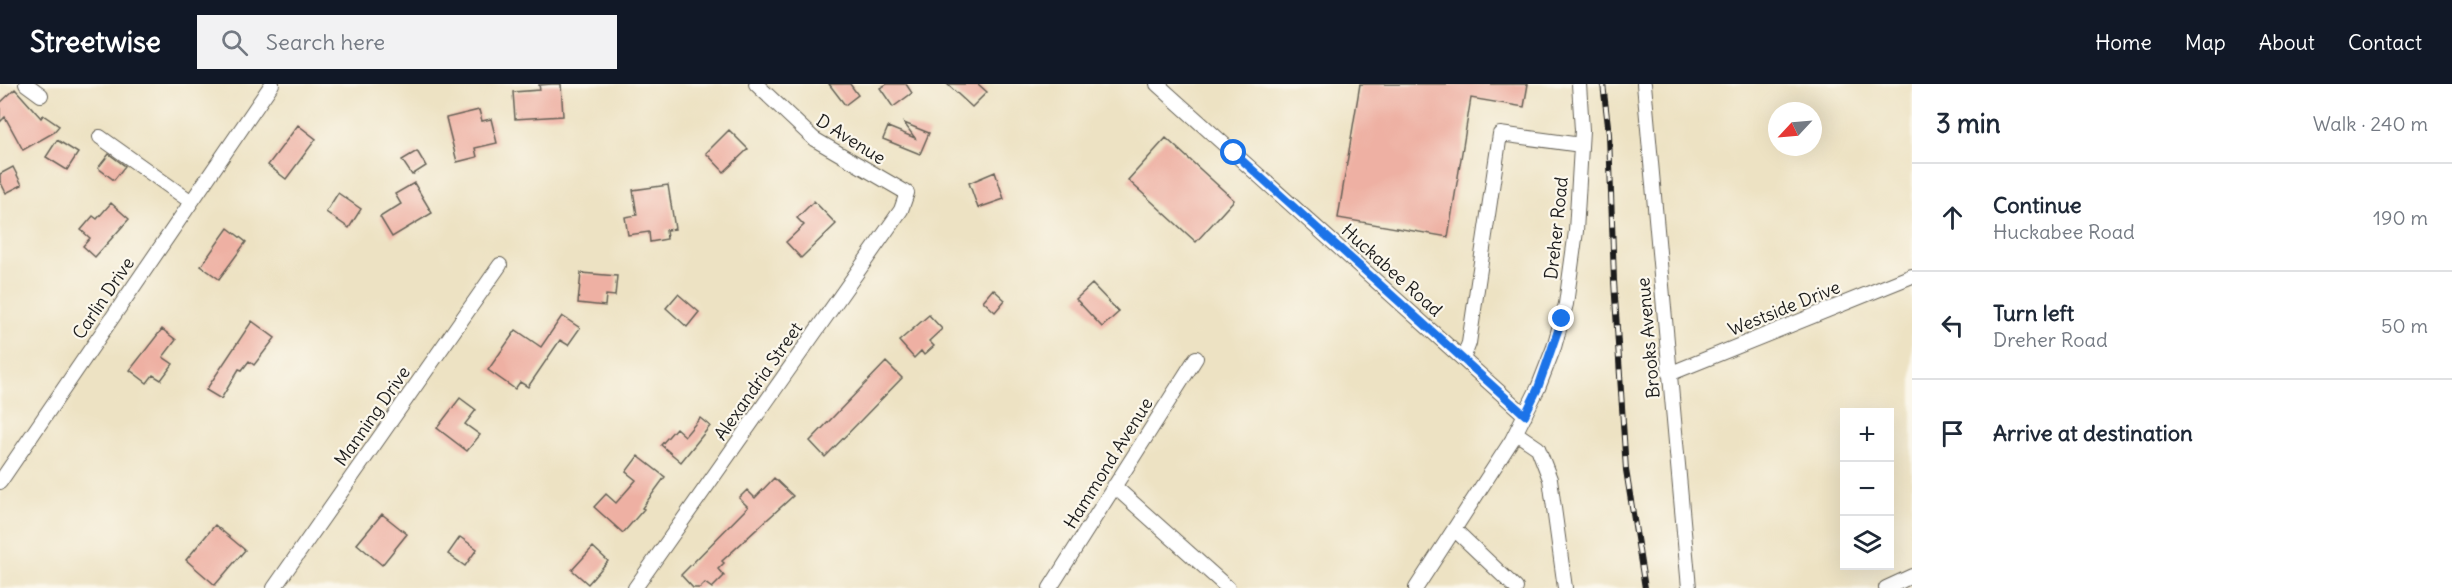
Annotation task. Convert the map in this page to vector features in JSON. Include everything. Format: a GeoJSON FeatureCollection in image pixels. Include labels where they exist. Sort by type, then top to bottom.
{"type":"FeatureCollection","features":[{"type":"Feature","properties":{"kind":"street"},"geometry":{"type":"LineString","coordinates":[[26,84],[41,95]]}},
{"type":"Feature","properties":{"kind":"street","name":"Carlin Drive"},"geometry":{"type":"LineString","coordinates":[[0,482],[272,84]]}},
{"type":"Feature","properties":{"kind":"street","name":"D Avenue"},"geometry":{"type":"LineString","coordinates":[[756,84],[788,117],[814,139],[906,193]]}},
{"type":"Feature","properties":{"kind":"street","name":"Huckabee Road"},"geometry":{"type":"LineString","coordinates":[[1157,84],[1525,415]]}},
{"type":"Feature","properties":{"kind":"street","name":"Dreher Road"},"geometry":{"type":"LineString","coordinates":[[1416,588],[1516,433],[1554,347],[1566,304],[1576,231],[1581,145],[1579,84]]}},
{"type":"Feature","properties":{"kind":"street","name":"Brooks Avenue"},"geometry":{"type":"LineString","coordinates":[[1644,84],[1689,588]]}},
{"type":"Feature","properties":{"kind":"street"},"geometry":{"type":"LineString","coordinates":[[1463,359],[1468,343],[1482,262],[1500,134],[1581,145]]}},
{"type":"Feature","properties":{"kind":"street"},"geometry":{"type":"LineString","coordinates":[[100,137],[190,201]]}},
{"type":"Feature","properties":{"kind":"street","name":"Alexandria Street"},"geometry":{"type":"LineString","coordinates":[[635,588],[901,210],[906,193]]}},
{"type":"Feature","properties":{"kind":"street","name":"Manning Drive"},"geometry":{"type":"LineString","coordinates":[[274,588],[500,265]]}},
{"type":"Feature","properties":{"kind":"street","name":"Westside Drive"},"geometry":{"type":"LineString","coordinates":[[1669,374],[1912,276]]}},
{"type":"Feature","properties":{"kind":"street","name":"Hammond Avenue"},"geometry":{"type":"LineString","coordinates":[[1050,588],[1196,358]]}},
{"type":"Feature","properties":{"kind":"street"},"geometry":{"type":"LineString","coordinates":[[1516,433],[1538,448],[1550,479],[1565,588]]}},
{"type":"Feature","properties":{"kind":"street"},"geometry":{"type":"LineString","coordinates":[[1114,486],[1228,588]]}},
{"type":"Feature","properties":{"kind":"street"},"geometry":{"type":"LineString","coordinates":[[1454,529],[1516,588]]}},
{"type":"Feature","properties":{"kind":"street"},"geometry":{"type":"LineString","coordinates":[[1886,588],[1912,576]]}},
{"type":"Feature","properties":{"kind":"building"},"geometry":{"type":"Polygon","coordinates":[[[561,84],[563,116],[515,119],[513,92],[540,90],[539,85],[561,84]]]}},
{"type":"Feature","properties":{"kind":"building"},"geometry":{"type":"Polygon","coordinates":[[[829,84],[850,84],[858,95],[845,105],[829,84]]]}},
{"type":"Feature","properties":{"kind":"building"},"geometry":{"type":"Polygon","coordinates":[[[887,84],[906,84],[912,93],[893,107],[880,88],[887,84]]]}},
{"type":"Feature","properties":{"kind":"building"},"geometry":{"type":"Polygon","coordinates":[[[947,84],[978,84],[987,92],[972,107],[947,84]]]}},
{"type":"Feature","properties":{"kind":"building"},"geometry":{"type":"Polygon","coordinates":[[[1360,84],[1528,84],[1524,107],[1471,98],[1448,237],[1338,218],[1360,84]]]}},
{"type":"Feature","properties":{"kind":"building"},"geometry":{"type":"Polygon","coordinates":[[[15,89],[41,118],[43,115],[59,126],[53,133],[23,150],[5,117],[0,122],[0,103],[15,89]]]}},
{"type":"Feature","properties":{"kind":"building"},"geometry":{"type":"Polygon","coordinates":[[[479,110],[482,121],[491,119],[497,143],[475,148],[477,157],[457,162],[446,118],[479,110]]]}},
{"type":"Feature","properties":{"kind":"building"},"geometry":{"type":"Polygon","coordinates":[[[904,123],[929,133],[920,154],[883,139],[888,127],[915,138],[904,123]]]}},
{"type":"Feature","properties":{"kind":"building"},"geometry":{"type":"Polygon","coordinates":[[[298,125],[316,139],[286,179],[268,165],[298,125]]]}},
{"type":"Feature","properties":{"kind":"building"},"geometry":{"type":"Polygon","coordinates":[[[729,130],[748,149],[724,172],[706,153],[729,130]]]}},
{"type":"Feature","properties":{"kind":"building"},"geometry":{"type":"Polygon","coordinates":[[[1166,138],[1234,200],[1196,242],[1128,180],[1166,138]]]}},
{"type":"Feature","properties":{"kind":"building"},"geometry":{"type":"Polygon","coordinates":[[[57,140],[78,153],[67,170],[46,157],[57,140]]]}},
{"type":"Feature","properties":{"kind":"building"},"geometry":{"type":"Polygon","coordinates":[[[417,151],[426,166],[412,175],[402,160],[417,151]]]}},
{"type":"Feature","properties":{"kind":"building"},"geometry":{"type":"Polygon","coordinates":[[[109,154],[125,166],[114,180],[98,168],[109,154]]]}},
{"type":"Feature","properties":{"kind":"building"},"geometry":{"type":"Polygon","coordinates":[[[13,167],[22,185],[6,193],[0,181],[0,174],[13,167]]]}},
{"type":"Feature","properties":{"kind":"building"},"geometry":{"type":"Polygon","coordinates":[[[995,172],[1004,199],[978,208],[969,183],[995,172]]]}},
{"type":"Feature","properties":{"kind":"building"},"geometry":{"type":"Polygon","coordinates":[[[414,183],[432,213],[392,237],[380,217],[401,204],[395,194],[414,183]]]}},
{"type":"Feature","properties":{"kind":"building"},"geometry":{"type":"Polygon","coordinates":[[[668,185],[675,229],[666,230],[667,239],[650,242],[649,232],[628,235],[625,217],[637,215],[633,190],[668,185]]]}},
{"type":"Feature","properties":{"kind":"building"},"geometry":{"type":"Polygon","coordinates":[[[338,193],[361,209],[349,228],[326,212],[338,193]]]}},
{"type":"Feature","properties":{"kind":"building"},"geometry":{"type":"Polygon","coordinates":[[[814,201],[836,224],[801,258],[786,242],[804,225],[797,218],[814,201]]]}},
{"type":"Feature","properties":{"kind":"building"},"geometry":{"type":"Polygon","coordinates":[[[111,203],[129,219],[95,257],[83,246],[90,238],[81,230],[93,216],[97,219],[111,203]]]}},
{"type":"Feature","properties":{"kind":"building"},"geometry":{"type":"Polygon","coordinates":[[[228,228],[246,242],[219,279],[201,266],[228,228]]]}},
{"type":"Feature","properties":{"kind":"building"},"geometry":{"type":"Polygon","coordinates":[[[581,273],[617,276],[615,296],[606,295],[605,306],[578,303],[581,273]]]}},
{"type":"Feature","properties":{"kind":"building"},"geometry":{"type":"Polygon","coordinates":[[[1092,284],[1119,312],[1102,327],[1076,299],[1092,284]]]}},
{"type":"Feature","properties":{"kind":"building"},"geometry":{"type":"Polygon","coordinates":[[[993,289],[1005,300],[995,312],[983,301],[993,289]]]}},
{"type":"Feature","properties":{"kind":"building"},"geometry":{"type":"Polygon","coordinates":[[[678,294],[699,312],[687,327],[666,308],[678,294]]]}},
{"type":"Feature","properties":{"kind":"building"},"geometry":{"type":"Polygon","coordinates":[[[929,315],[942,329],[929,341],[934,346],[924,355],[921,351],[914,358],[899,341],[929,315]]]}},
{"type":"Feature","properties":{"kind":"building"},"geometry":{"type":"Polygon","coordinates":[[[562,316],[580,328],[568,345],[560,340],[528,387],[520,382],[515,389],[488,370],[516,330],[541,347],[562,316]]]}},
{"type":"Feature","properties":{"kind":"building"},"geometry":{"type":"Polygon","coordinates":[[[252,321],[275,338],[254,365],[249,361],[242,370],[239,369],[221,399],[206,390],[252,321]]]}},
{"type":"Feature","properties":{"kind":"building"},"geometry":{"type":"Polygon","coordinates":[[[162,329],[176,340],[163,357],[173,364],[161,380],[153,375],[147,383],[130,370],[162,329]]]}},
{"type":"Feature","properties":{"kind":"building"},"geometry":{"type":"Polygon","coordinates":[[[886,362],[902,378],[825,457],[810,441],[886,362]]]}},
{"type":"Feature","properties":{"kind":"building"},"geometry":{"type":"Polygon","coordinates":[[[460,398],[476,410],[465,424],[480,435],[467,451],[437,428],[460,398]]]}},
{"type":"Feature","properties":{"kind":"building"},"geometry":{"type":"Polygon","coordinates":[[[700,418],[710,426],[681,462],[661,445],[676,428],[685,436],[700,418]]]}},
{"type":"Feature","properties":{"kind":"building"},"geometry":{"type":"Polygon","coordinates":[[[638,456],[665,477],[642,508],[644,509],[623,533],[594,507],[606,494],[616,503],[636,480],[626,472],[638,456]]]}},
{"type":"Feature","properties":{"kind":"building"},"geometry":{"type":"Polygon","coordinates":[[[774,478],[793,496],[722,561],[724,563],[718,569],[724,576],[712,588],[705,583],[700,588],[693,588],[681,575],[748,507],[739,498],[747,490],[755,498],[774,478]]]}},
{"type":"Feature","properties":{"kind":"building"},"geometry":{"type":"Polygon","coordinates":[[[382,514],[407,534],[382,565],[357,544],[382,514]]]}},
{"type":"Feature","properties":{"kind":"building"},"geometry":{"type":"Polygon","coordinates":[[[215,525],[245,550],[215,585],[186,560],[215,525]]]}},
{"type":"Feature","properties":{"kind":"building"},"geometry":{"type":"Polygon","coordinates":[[[460,537],[477,549],[465,566],[448,554],[460,537]]]}},
{"type":"Feature","properties":{"kind":"building"},"geometry":{"type":"Polygon","coordinates":[[[593,547],[608,561],[588,584],[572,570],[593,547]]]}},
{"type":"Feature","properties":{"kind":"railway"},"geometry":{"type":"LineString","coordinates":[[1603,84],[1609,134],[1614,281],[1626,470],[1645,588]]}},
{"type":"Feature","properties":{"kind":"route"},"geometry":{"type":"LineString","coordinates":[[1234,153],[1525,415],[1554,347],[1562,319]]}}]}
